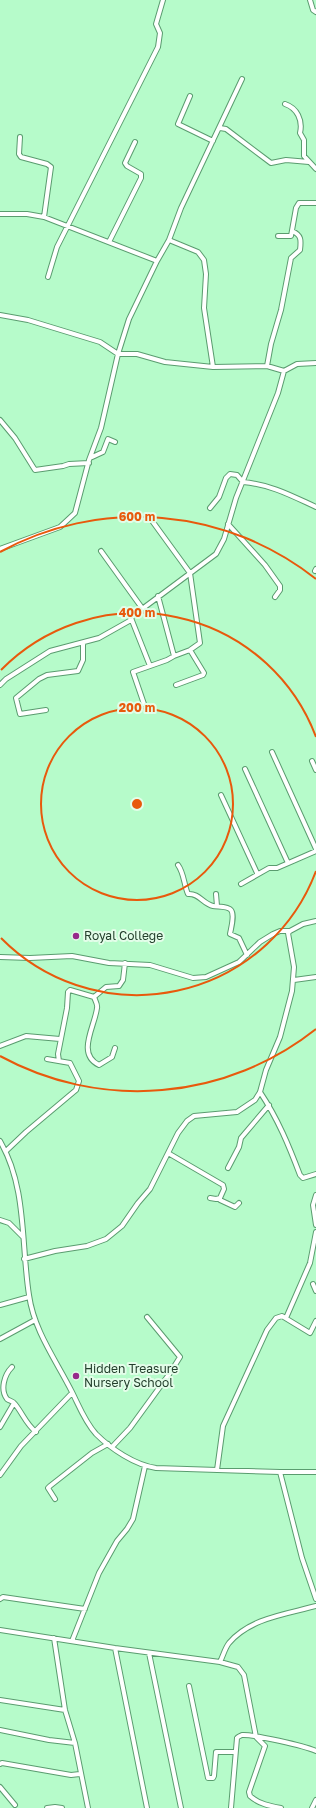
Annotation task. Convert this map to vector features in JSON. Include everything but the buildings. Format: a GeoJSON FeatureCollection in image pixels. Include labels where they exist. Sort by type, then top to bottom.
{"type":"FeatureCollection","features":[{"type":"Feature","properties":{"kind":"street"},"geometry":{"type":"LineString","coordinates":[[48,277],[57,247],[158,47],[160,33],[156,24],[163,0]]}},
{"type":"Feature","properties":{"kind":"street"},"geometry":{"type":"LineString","coordinates":[[310,0],[313,10],[316,12]]}},
{"type":"Feature","properties":{"kind":"street"},"geometry":{"type":"LineString","coordinates":[[0,549],[57,529],[73,515],[88,462],[101,428],[118,354],[129,319],[157,261],[169,240],[184,202],[242,79]]}},
{"type":"Feature","properties":{"kind":"street"},"geometry":{"type":"LineString","coordinates":[[190,96],[178,124],[213,141]]}},
{"type":"Feature","properties":{"kind":"street"},"geometry":{"type":"LineString","coordinates":[[285,104],[294,108],[298,114],[302,125],[300,133],[304,140],[304,156],[316,169]]}},
{"type":"Feature","properties":{"kind":"street"},"geometry":{"type":"LineString","coordinates":[[220,128],[226,128],[271,163],[286,160],[310,164],[316,161]]}},
{"type":"Feature","properties":{"kind":"street"},"geometry":{"type":"LineString","coordinates":[[20,137],[19,154],[21,157],[51,166],[44,217]]}},
{"type":"Feature","properties":{"kind":"street"},"geometry":{"type":"LineString","coordinates":[[109,242],[141,178],[140,174],[127,166],[125,163],[135,142]]}},
{"type":"Feature","properties":{"kind":"street"},"geometry":{"type":"LineString","coordinates":[[278,236],[288,237],[292,231],[298,204],[316,203]]}},
{"type":"Feature","properties":{"kind":"street"},"geometry":{"type":"LineString","coordinates":[[0,214],[27,214],[44,217],[157,261]]}},
{"type":"Feature","properties":{"kind":"street"},"geometry":{"type":"LineString","coordinates":[[267,366],[271,344],[281,310],[291,258],[300,250],[300,239],[297,234],[292,231]]}},
{"type":"Feature","properties":{"kind":"street"},"geometry":{"type":"LineString","coordinates":[[169,240],[198,252],[204,260],[206,274],[204,308],[213,366]]}},
{"type":"Feature","properties":{"kind":"street"},"geometry":{"type":"LineString","coordinates":[[0,315],[28,320],[100,342],[118,354],[137,354],[165,362],[213,366],[267,366],[284,371],[297,364],[316,363]]}},
{"type":"Feature","properties":{"kind":"street"},"geometry":{"type":"LineString","coordinates":[[0,685],[6,679],[50,652],[83,644],[99,638],[131,620],[142,608],[216,554],[224,539],[243,482],[278,392],[284,371]]}},
{"type":"Feature","properties":{"kind":"street"},"geometry":{"type":"LineString","coordinates":[[0,420],[15,438],[35,470],[88,462]]}},
{"type":"Feature","properties":{"kind":"street"},"geometry":{"type":"LineString","coordinates":[[90,458],[103,452],[108,439],[115,442]]}},
{"type":"Feature","properties":{"kind":"street"},"geometry":{"type":"LineString","coordinates":[[210,508],[218,497],[229,474],[237,475],[243,482],[261,484],[282,491],[316,507]]}},
{"type":"Feature","properties":{"kind":"street"},"geometry":{"type":"LineString","coordinates":[[144,704],[132,673],[135,670],[150,666],[190,650],[200,644],[190,573],[150,518]]}},
{"type":"Feature","properties":{"kind":"street"},"geometry":{"type":"LineString","coordinates":[[228,524],[265,565],[280,586],[280,590],[275,597]]}},
{"type":"Feature","properties":{"kind":"street"},"geometry":{"type":"LineString","coordinates":[[100,551],[142,608]]}},
{"type":"Feature","properties":{"kind":"street"},"geometry":{"type":"LineString","coordinates":[[158,596],[174,656]]}},
{"type":"Feature","properties":{"kind":"street"},"geometry":{"type":"LineString","coordinates":[[131,620],[150,666]]}},
{"type":"Feature","properties":{"kind":"street"},"geometry":{"type":"LineString","coordinates":[[46,710],[20,714],[18,712],[16,698],[43,677],[78,670],[83,660],[83,644]]}},
{"type":"Feature","properties":{"kind":"street"},"geometry":{"type":"LineString","coordinates":[[176,685],[203,675],[204,673],[190,650]]}},
{"type":"Feature","properties":{"kind":"street"},"geometry":{"type":"LineString","coordinates":[[241,884],[252,878],[257,873],[269,868],[277,868],[316,850],[272,752]]}},
{"type":"Feature","properties":{"kind":"street"},"geometry":{"type":"LineString","coordinates":[[312,761],[316,770]]}},
{"type":"Feature","properties":{"kind":"street"},"geometry":{"type":"LineString","coordinates":[[245,769],[288,863]]}},
{"type":"Feature","properties":{"kind":"street"},"geometry":{"type":"LineString","coordinates":[[221,795],[257,873]]}},
{"type":"Feature","properties":{"kind":"street"},"geometry":{"type":"LineString","coordinates":[[178,864],[182,870],[188,894],[198,896],[213,906],[229,908],[232,910],[233,917],[230,934],[239,938],[247,955]]}},
{"type":"Feature","properties":{"kind":"street"},"geometry":{"type":"LineString","coordinates":[[216,894],[217,906]]}},
{"type":"Feature","properties":{"kind":"street"},"geometry":{"type":"LineString","coordinates":[[0,957],[30,958],[72,956],[109,963],[150,965],[193,978],[206,977],[239,962],[260,942],[273,934],[316,921]]}},
{"type":"Feature","properties":{"kind":"street"},"geometry":{"type":"LineString","coordinates":[[24,1259],[55,1251],[87,1246],[106,1239],[122,1226],[150,1189],[178,1133],[191,1117],[237,1112],[249,1105],[260,1092],[266,1070],[284,1024],[294,980],[293,957],[288,933],[290,930]]}},
{"type":"Feature","properties":{"kind":"street"},"geometry":{"type":"LineString","coordinates":[[94,997],[106,987],[119,986],[123,980],[125,963]]}},
{"type":"Feature","properties":{"kind":"street"},"geometry":{"type":"LineString","coordinates":[[294,980],[316,977],[316,982]]}},
{"type":"Feature","properties":{"kind":"street"},"geometry":{"type":"LineString","coordinates":[[59,1061],[60,1039],[67,1008],[68,992],[70,990],[75,990],[94,997],[98,1006],[88,1041],[88,1056],[93,1062],[99,1065],[112,1057],[115,1048]]}},
{"type":"Feature","properties":{"kind":"street"},"geometry":{"type":"LineString","coordinates":[[0,1046],[26,1036],[60,1039]]}},
{"type":"Feature","properties":{"kind":"street"},"geometry":{"type":"LineString","coordinates":[[6,1151],[76,1090],[79,1081],[72,1065],[70,1063],[47,1059]]}},
{"type":"Feature","properties":{"kind":"street"},"geometry":{"type":"LineString","coordinates":[[260,1092],[269,1105],[285,1135],[300,1175],[303,1178],[316,1174]]}},
{"type":"Feature","properties":{"kind":"street"},"geometry":{"type":"LineString","coordinates":[[228,1168],[239,1147],[241,1138],[269,1105]]}},
{"type":"Feature","properties":{"kind":"street"},"geometry":{"type":"LineString","coordinates":[[0,1141],[6,1151],[19,1197],[24,1259],[29,1297],[35,1320],[54,1362],[89,1425],[110,1445],[145,1466],[174,1470],[316,1472]]}},
{"type":"Feature","properties":{"kind":"street"},"geometry":{"type":"LineString","coordinates":[[168,1153],[223,1185],[224,1189],[220,1198]]}},
{"type":"Feature","properties":{"kind":"street"},"geometry":{"type":"LineString","coordinates":[[316,1195],[314,1205],[316,1225]]}},
{"type":"Feature","properties":{"kind":"street"},"geometry":{"type":"LineString","coordinates":[[210,1198],[220,1198]]}},
{"type":"Feature","properties":{"kind":"street"},"geometry":{"type":"LineString","coordinates":[[220,1198],[220,1200],[231,1207],[235,1207],[239,1203]]}},
{"type":"Feature","properties":{"kind":"street"},"geometry":{"type":"LineString","coordinates":[[0,1220],[9,1223],[23,1237]]}},
{"type":"Feature","properties":{"kind":"street"},"geometry":{"type":"LineString","coordinates":[[286,1318],[310,1263],[316,1232]]}},
{"type":"Feature","properties":{"kind":"street"},"geometry":{"type":"LineString","coordinates":[[313,1284],[316,1290]]}},
{"type":"Feature","properties":{"kind":"street"},"geometry":{"type":"LineString","coordinates":[[0,1305],[29,1297]]}},
{"type":"Feature","properties":{"kind":"street"},"geometry":{"type":"LineString","coordinates":[[217,1470],[222,1430],[267,1330],[276,1318],[282,1316],[310,1333],[316,1321]]}},
{"type":"Feature","properties":{"kind":"street"},"geometry":{"type":"LineString","coordinates":[[55,1499],[48,1488],[92,1453],[110,1445],[130,1428],[180,1357],[147,1317]]}},
{"type":"Feature","properties":{"kind":"street"},"geometry":{"type":"LineString","coordinates":[[0,1339],[35,1320]]}},
{"type":"Feature","properties":{"kind":"street"},"geometry":{"type":"LineString","coordinates":[[12,1367],[3,1378],[1,1389],[7,1399],[14,1403],[26,1424],[36,1432]]}},
{"type":"Feature","properties":{"kind":"street"},"geometry":{"type":"LineString","coordinates":[[0,1475],[20,1446],[36,1432],[72,1393]]}},
{"type":"Feature","properties":{"kind":"street"},"geometry":{"type":"LineString","coordinates":[[0,1427],[14,1403]]}},
{"type":"Feature","properties":{"kind":"street"},"geometry":{"type":"LineString","coordinates":[[72,1641],[99,1573],[117,1541],[127,1529],[133,1518],[145,1466]]}},
{"type":"Feature","properties":{"kind":"street"},"geometry":{"type":"LineString","coordinates":[[280,1472],[302,1558],[316,1599]]}},
{"type":"Feature","properties":{"kind":"street"},"geometry":{"type":"LineString","coordinates":[[0,1599],[3,1597],[85,1609]]}},
{"type":"Feature","properties":{"kind":"street"},"geometry":{"type":"LineString","coordinates":[[220,1662],[228,1644],[247,1628],[269,1618],[316,1606]]}},
{"type":"Feature","properties":{"kind":"street"},"geometry":{"type":"LineString","coordinates":[[0,1630],[149,1653],[220,1662],[242,1670],[256,1737],[265,1746],[249,1792],[250,1796],[255,1801],[281,1808]]}},
{"type":"Feature","properties":{"kind":"street"},"geometry":{"type":"LineString","coordinates":[[54,1638],[65,1710],[75,1743],[88,1808]]}},
{"type":"Feature","properties":{"kind":"street"},"geometry":{"type":"LineString","coordinates":[[115,1648],[147,1808]]}},
{"type":"Feature","properties":{"kind":"street"},"geometry":{"type":"LineString","coordinates":[[149,1653],[181,1808]]}},
{"type":"Feature","properties":{"kind":"street"},"geometry":{"type":"LineString","coordinates":[[189,1686],[208,1778],[213,1778],[214,1776],[215,1752],[235,1752]]}},
{"type":"Feature","properties":{"kind":"street"},"geometry":{"type":"LineString","coordinates":[[0,1700],[65,1710]]}},
{"type":"Feature","properties":{"kind":"street"},"geometry":{"type":"LineString","coordinates":[[0,1730],[49,1740],[75,1743]]}},
{"type":"Feature","properties":{"kind":"street"},"geometry":{"type":"LineString","coordinates":[[232,1808],[237,1738],[242,1735],[256,1737],[299,1745],[316,1751]]}},
{"type":"Feature","properties":{"kind":"street"},"geometry":{"type":"LineString","coordinates":[[0,1764],[2,1763],[71,1775],[80,1774]]}},
{"type":"Feature","properties":{"kind":"street"},"geometry":{"type":"LineString","coordinates":[[0,1787],[15,1805]]}},
{"type":"Feature","properties":{"kind":"street"},"geometry":{"type":"LineString","coordinates":[[312,1808],[316,1800]]}},
{"type":"Feature","properties":{"kind":"street"},"geometry":{"type":"LineString","coordinates":[[47,1808],[55,1806],[62,1808]]}},
{"type":"Feature","properties":{"kind":"place","name":"Royal College"},"geometry":{"type":"Point","coordinates":[76,936]}},
{"type":"Feature","properties":{"kind":"place","name":"Hidden Treasure Nursery School"},"geometry":{"type":"Point","coordinates":[76,1376]}}]}
